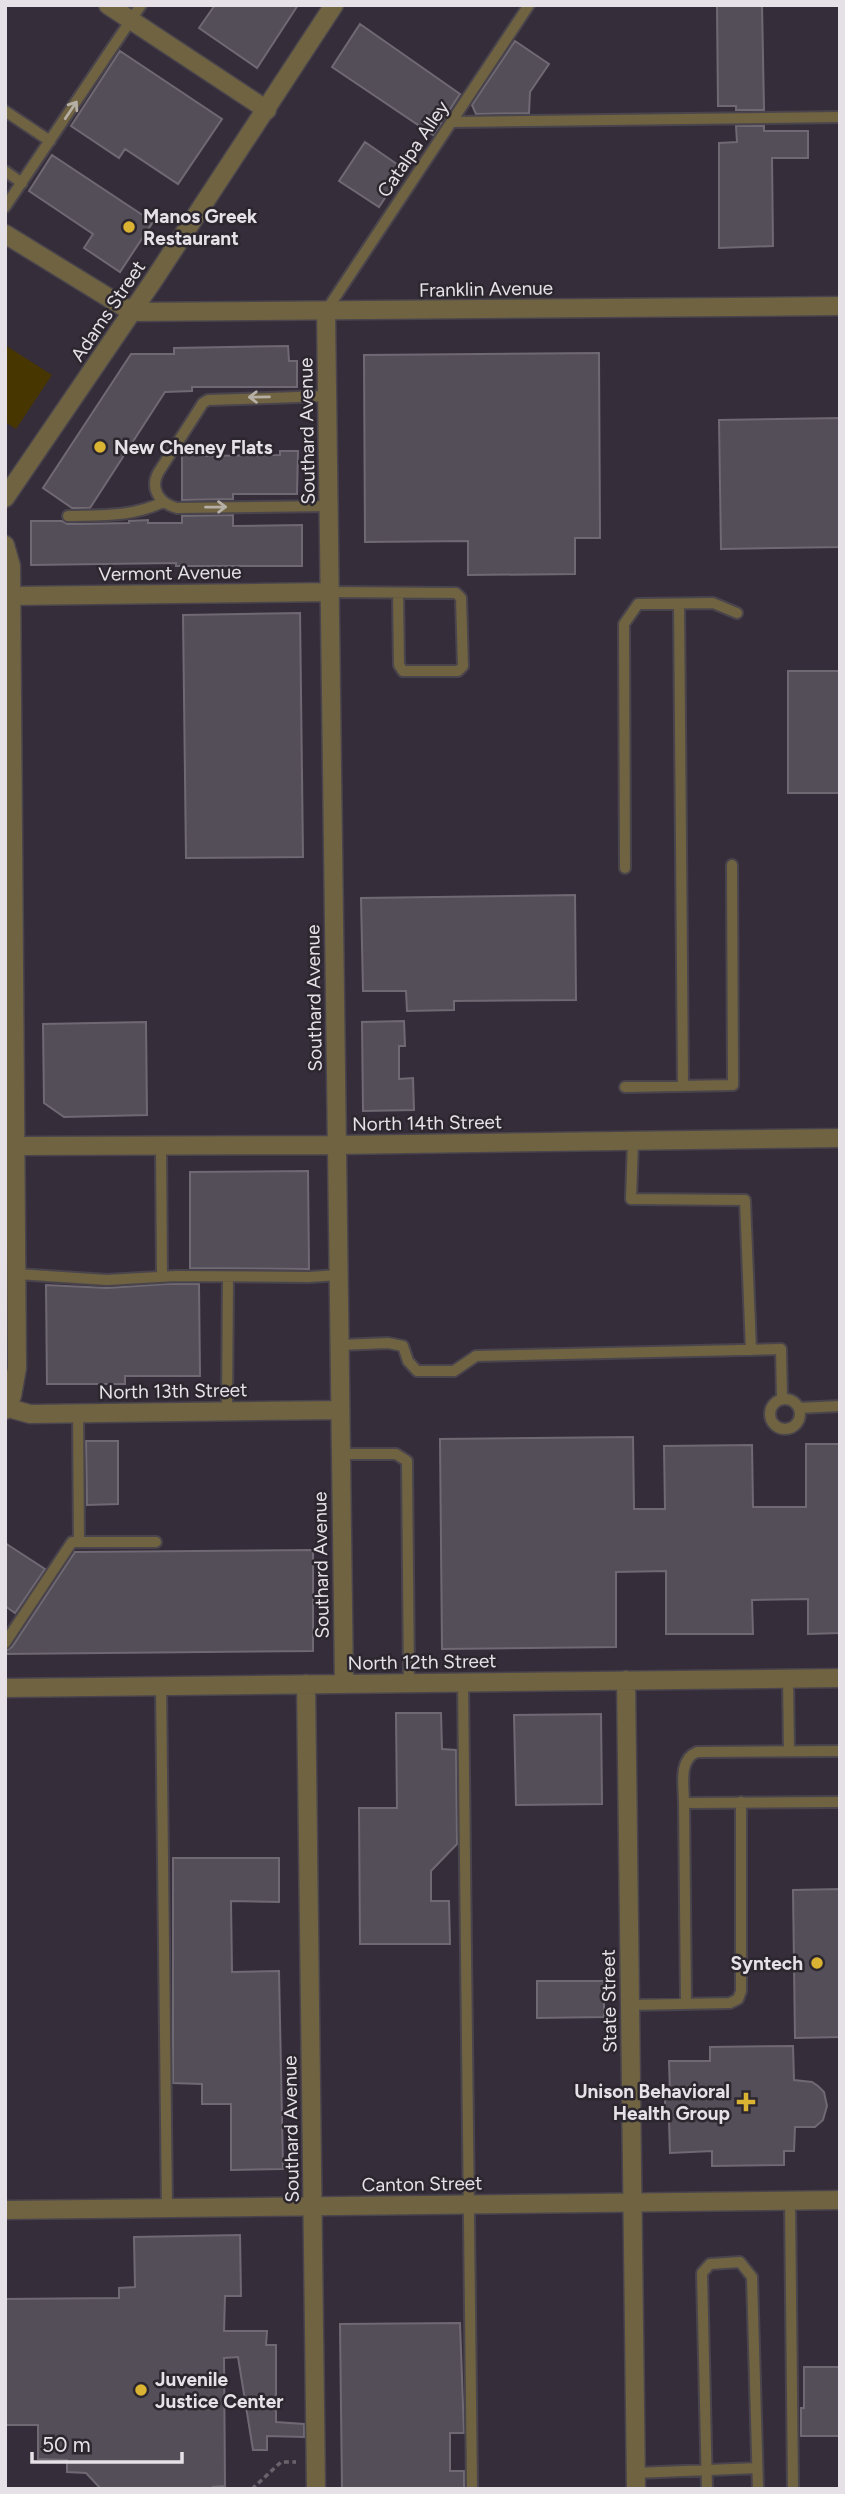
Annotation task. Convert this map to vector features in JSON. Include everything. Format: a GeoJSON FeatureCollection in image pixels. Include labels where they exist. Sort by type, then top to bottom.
{"type":"FeatureCollection","features":[{"type":"Feature","properties":{"kind":"street"},"geometry":{"type":"LineString","coordinates":[[108,5],[136,13],[267,110]]}},
{"type":"Feature","properties":{"kind":"street","name":"Adams Street"},"geometry":{"type":"LineString","coordinates":[[5,498],[267,110],[334,5]]}},
{"type":"Feature","properties":{"kind":"street"},"geometry":{"type":"LineString","coordinates":[[5,234],[132,312]]}},
{"type":"Feature","properties":{"kind":"street","name":"Franklin Avenue"},"geometry":{"type":"LineString","coordinates":[[132,312],[840,306]]}},
{"type":"Feature","properties":{"kind":"street","name":"Southard Avenue"},"geometry":{"type":"LineString","coordinates":[[326,311],[344,1684]]}},
{"type":"Feature","properties":{"kind":"street"},"geometry":{"type":"LineString","coordinates":[[5,545],[11,566],[10,1121],[16,1146],[13,1264],[17,1368],[12,1396],[6,1409]]}},
{"type":"Feature","properties":{"kind":"street","name":"Vermont Avenue"},"geometry":{"type":"LineString","coordinates":[[11,596],[330,592]]}},
{"type":"Feature","properties":{"kind":"street","name":"North 14th Street"},"geometry":{"type":"LineString","coordinates":[[16,1146],[337,1145],[840,1138]]}},
{"type":"Feature","properties":{"kind":"street","name":"North 13th Street"},"geometry":{"type":"LineString","coordinates":[[6,1409],[30,1414],[340,1410]]}},
{"type":"Feature","properties":{"kind":"street","name":"North 12th Street"},"geometry":{"type":"LineString","coordinates":[[5,1688],[840,1678]]}},
{"type":"Feature","properties":{"kind":"street","name":"State Street"},"geometry":{"type":"LineString","coordinates":[[626,1680],[635,2481]]}},
{"type":"Feature","properties":{"kind":"street","name":"Southard Avenue"},"geometry":{"type":"LineString","coordinates":[[306,1684],[316,2489]]}},
{"type":"Feature","properties":{"kind":"street","name":"Canton Street"},"geometry":{"type":"LineString","coordinates":[[5,2210],[840,2200]]}},
{"type":"Feature","properties":{"kind":"lane","name":"Catalpa Alley"},"geometry":{"type":"LineString","coordinates":[[326,311],[530,5]]}},
{"type":"Feature","properties":{"kind":"lane"},"geometry":{"type":"LineString","coordinates":[[5,207],[136,13]]}},
{"type":"Feature","properties":{"kind":"lane"},"geometry":{"type":"LineString","coordinates":[[5,111],[50,141]]}},
{"type":"Feature","properties":{"kind":"lane"},"geometry":{"type":"LineString","coordinates":[[452,122],[840,117]]}},
{"type":"Feature","properties":{"kind":"lane"},"geometry":{"type":"LineString","coordinates":[[5,171],[22,183]]}},
{"type":"Feature","properties":{"kind":"lane"},"geometry":{"type":"LineString","coordinates":[[327,396],[208,400],[155,477],[155,491],[163,502],[177,508],[329,506]]}},
{"type":"Feature","properties":{"kind":"lane"},"geometry":{"type":"LineString","coordinates":[[68,516],[126,514],[163,502]]}},
{"type":"Feature","properties":{"kind":"lane"},"geometry":{"type":"LineString","coordinates":[[330,592],[456,593],[461,598],[463,666],[458,671],[403,671],[399,665],[398,593]]}},
{"type":"Feature","properties":{"kind":"lane"},"geometry":{"type":"LineString","coordinates":[[625,868],[624,624],[638,604],[713,603],[737,613]]}},
{"type":"Feature","properties":{"kind":"lane"},"geometry":{"type":"LineString","coordinates":[[679,604],[683,1086]]}},
{"type":"Feature","properties":{"kind":"lane"},"geometry":{"type":"LineString","coordinates":[[625,1087],[733,1085],[732,865]]}},
{"type":"Feature","properties":{"kind":"lane"},"geometry":{"type":"LineString","coordinates":[[633,1141],[631,1199],[745,1200],[751,1350]]}},
{"type":"Feature","properties":{"kind":"lane"},"geometry":{"type":"LineString","coordinates":[[161,1145],[162,1277]]}},
{"type":"Feature","properties":{"kind":"lane"},"geometry":{"type":"LineString","coordinates":[[13,1264],[107,1280],[339,1275]]}},
{"type":"Feature","properties":{"kind":"lane"},"geometry":{"type":"LineString","coordinates":[[227,1412],[229,1277]]}},
{"type":"Feature","properties":{"kind":"lane"},"geometry":{"type":"LineString","coordinates":[[340,1345],[388,1343],[403,1346],[408,1361],[417,1371],[454,1371],[476,1356],[781,1349],[782,1399]]}},
{"type":"Feature","properties":{"kind":"lane"},"geometry":{"type":"LineString","coordinates":[[799,1408],[798,1423],[790,1429],[780,1429],[772,1423],[769,1413],[773,1404],[782,1399],[792,1401],[799,1408],[840,1406]]}},
{"type":"Feature","properties":{"kind":"lane"},"geometry":{"type":"LineString","coordinates":[[78,1413],[79,1542]]}},
{"type":"Feature","properties":{"kind":"lane"},"geometry":{"type":"LineString","coordinates":[[341,1454],[396,1454],[407,1461],[410,1683]]}},
{"type":"Feature","properties":{"kind":"lane"},"geometry":{"type":"LineString","coordinates":[[5,1643],[72,1542],[156,1542]]}},
{"type":"Feature","properties":{"kind":"lane"},"geometry":{"type":"LineString","coordinates":[[788,1678],[789,1751]]}},
{"type":"Feature","properties":{"kind":"lane"},"geometry":{"type":"LineString","coordinates":[[463,1682],[472,2489]]}},
{"type":"Feature","properties":{"kind":"lane"},"geometry":{"type":"LineString","coordinates":[[161,1686],[167,2208]]}},
{"type":"Feature","properties":{"kind":"lane"},"geometry":{"type":"LineString","coordinates":[[686,2004],[684,1803],[685,1762],[689,1755],[697,1752],[840,1751]]}},
{"type":"Feature","properties":{"kind":"lane"},"geometry":{"type":"LineString","coordinates":[[630,2006],[730,2003],[738,1998],[741,1991],[741,1802]]}},
{"type":"Feature","properties":{"kind":"lane"},"geometry":{"type":"LineString","coordinates":[[684,1803],[840,1802]]}},
{"type":"Feature","properties":{"kind":"lane"},"geometry":{"type":"LineString","coordinates":[[790,2201],[793,2489]]}},
{"type":"Feature","properties":{"kind":"lane"},"geometry":{"type":"LineString","coordinates":[[708,2489],[702,2273],[710,2264],[740,2262],[752,2277],[758,2489]]}},
{"type":"Feature","properties":{"kind":"lane"},"geometry":{"type":"LineString","coordinates":[[635,2481],[757,2469]]}},
{"type":"Feature","properties":{"kind":"path"},"geometry":{"type":"LineString","coordinates":[[251,2489],[281,2462],[296,2462]]}},
{"type":"Feature","properties":{"kind":"shaded area"},"geometry":{"type":"Polygon","coordinates":[[[5,5],[840,5],[840,2489],[5,2489],[5,5]]]}},
{"type":"Feature","properties":{"kind":"shaded area"},"geometry":{"type":"Polygon","coordinates":[[[5,345],[52,375],[16,429],[5,422],[5,345]]]}},
{"type":"Feature","properties":{"kind":"building"},"geometry":{"type":"Polygon","coordinates":[[[215,5],[298,5],[257,68],[199,28],[215,5]]]}},
{"type":"Feature","properties":{"kind":"building"},"geometry":{"type":"Polygon","coordinates":[[[717,5],[762,5],[764,110],[736,110],[736,106],[718,106],[717,5]]]}},
{"type":"Feature","properties":{"kind":"building"},"geometry":{"type":"Polygon","coordinates":[[[360,24],[460,94],[433,135],[332,67],[360,24]]]}},
{"type":"Feature","properties":{"kind":"building"},"geometry":{"type":"Polygon","coordinates":[[[515,41],[549,64],[530,92],[529,113],[476,114],[472,105],[515,41]]]}},
{"type":"Feature","properties":{"kind":"building"},"geometry":{"type":"Polygon","coordinates":[[[120,51],[222,119],[178,184],[125,149],[119,158],[71,126],[120,51]]]}},
{"type":"Feature","properties":{"kind":"building"},"geometry":{"type":"Polygon","coordinates":[[[736,126],[764,126],[764,131],[808,131],[808,158],[772,158],[773,246],[719,248],[719,143],[737,142],[736,126]]]}},
{"type":"Feature","properties":{"kind":"building"},"geometry":{"type":"Polygon","coordinates":[[[365,142],[404,169],[379,207],[339,181],[365,142]]]}},
{"type":"Feature","properties":{"kind":"building"},"geometry":{"type":"Polygon","coordinates":[[[52,155],[153,222],[120,272],[84,248],[93,234],[29,191],[52,155]]]}},
{"type":"Feature","properties":{"kind":"building"},"geometry":{"type":"Polygon","coordinates":[[[288,346],[289,361],[297,361],[297,387],[192,387],[192,391],[165,392],[90,508],[72,508],[43,488],[131,354],[174,354],[174,348],[288,346]]]}},
{"type":"Feature","properties":{"kind":"building"},"geometry":{"type":"Polygon","coordinates":[[[599,353],[600,538],[575,538],[575,574],[468,575],[468,541],[365,542],[364,355],[599,353]]]}},
{"type":"Feature","properties":{"kind":"building"},"geometry":{"type":"Polygon","coordinates":[[[840,418],[840,547],[721,549],[719,420],[840,418]]]}},
{"type":"Feature","properties":{"kind":"building"},"geometry":{"type":"Polygon","coordinates":[[[280,451],[298,451],[297,494],[233,494],[233,499],[182,500],[182,452],[202,452],[202,456],[280,455],[280,451]]]}},
{"type":"Feature","properties":{"kind":"building"},"geometry":{"type":"Polygon","coordinates":[[[233,515],[233,526],[302,525],[302,566],[176,566],[176,563],[31,565],[31,521],[79,524],[148,520],[148,523],[182,523],[182,516],[233,515]]]}},
{"type":"Feature","properties":{"kind":"building"},"geometry":{"type":"Polygon","coordinates":[[[300,613],[303,857],[186,858],[183,615],[300,613]]]}},
{"type":"Feature","properties":{"kind":"building"},"geometry":{"type":"Polygon","coordinates":[[[788,671],[840,671],[840,793],[788,793],[788,671]]]}},
{"type":"Feature","properties":{"kind":"building"},"geometry":{"type":"Polygon","coordinates":[[[575,895],[576,1000],[454,1001],[454,1010],[407,1011],[406,991],[363,991],[361,898],[575,895]]]}},
{"type":"Feature","properties":{"kind":"building"},"geometry":{"type":"Polygon","coordinates":[[[404,1021],[405,1046],[399,1046],[399,1079],[413,1078],[414,1110],[363,1111],[362,1022],[404,1021]]]}},
{"type":"Feature","properties":{"kind":"building"},"geometry":{"type":"Polygon","coordinates":[[[146,1022],[147,1115],[64,1117],[44,1103],[43,1024],[146,1022]]]}},
{"type":"Feature","properties":{"kind":"building"},"geometry":{"type":"Polygon","coordinates":[[[308,1171],[309,1269],[190,1268],[190,1172],[308,1171]]]}},
{"type":"Feature","properties":{"kind":"building"},"geometry":{"type":"Polygon","coordinates":[[[199,1284],[200,1376],[125,1376],[125,1384],[47,1384],[46,1285],[107,1288],[199,1284]]]}},
{"type":"Feature","properties":{"kind":"building"},"geometry":{"type":"Polygon","coordinates":[[[633,1437],[634,1509],[665,1509],[664,1446],[752,1445],[753,1507],[806,1507],[806,1444],[840,1444],[840,1633],[808,1634],[808,1599],[752,1600],[753,1634],[666,1634],[666,1571],[616,1572],[616,1647],[442,1649],[440,1439],[633,1437]]]}},
{"type":"Feature","properties":{"kind":"building"},"geometry":{"type":"Polygon","coordinates":[[[86,1441],[118,1441],[118,1504],[87,1505],[86,1441]]]}},
{"type":"Feature","properties":{"kind":"building"},"geometry":{"type":"Polygon","coordinates":[[[5,1543],[45,1569],[15,1613],[5,1606],[5,1543]]]}},
{"type":"Feature","properties":{"kind":"building"},"geometry":{"type":"Polygon","coordinates":[[[313,1550],[313,1651],[5,1654],[75,1552],[313,1550]]]}},
{"type":"Feature","properties":{"kind":"building"},"geometry":{"type":"Polygon","coordinates":[[[396,1713],[441,1713],[442,1749],[456,1750],[457,1844],[431,1871],[431,1901],[449,1901],[450,1944],[360,1944],[359,1808],[397,1808],[396,1713]]]}},
{"type":"Feature","properties":{"kind":"building"},"geometry":{"type":"Polygon","coordinates":[[[601,1714],[602,1804],[516,1805],[514,1715],[601,1714]]]}},
{"type":"Feature","properties":{"kind":"building"},"geometry":{"type":"Polygon","coordinates":[[[173,1858],[279,1858],[279,1902],[231,1901],[232,1972],[279,1971],[283,2169],[231,2170],[231,2104],[202,2104],[202,2084],[173,2083],[173,1858]]]}},
{"type":"Feature","properties":{"kind":"building","name":"Syntech"},"geometry":{"type":"Polygon","coordinates":[[[840,1889],[840,2037],[795,2038],[793,1890],[840,1889]]]}},
{"type":"Feature","properties":{"kind":"building"},"geometry":{"type":"Polygon","coordinates":[[[537,1981],[604,1981],[604,2017],[537,2018],[537,1981]]]}},
{"type":"Feature","properties":{"kind":"building","name":"Unison Behavioral Health Group"},"geometry":{"type":"Polygon","coordinates":[[[793,2046],[794,2080],[812,2082],[818,2086],[824,2092],[827,2106],[823,2120],[815,2127],[795,2127],[794,2151],[784,2151],[784,2165],[712,2166],[712,2151],[670,2153],[669,2121],[665,2121],[665,2092],[670,2092],[669,2061],[710,2061],[710,2047],[793,2046]]]}},
{"type":"Feature","properties":{"kind":"building","name":"Juvenile Justice Center"},"geometry":{"type":"Polygon","coordinates":[[[240,2235],[241,2296],[225,2296],[224,2331],[267,2331],[266,2345],[276,2345],[276,2422],[304,2424],[304,2437],[267,2436],[267,2450],[253,2450],[238,2357],[224,2358],[225,2486],[213,2489],[101,2489],[86,2473],[67,2472],[67,2460],[38,2459],[38,2425],[5,2425],[5,2299],[119,2298],[119,2288],[135,2287],[134,2237],[240,2235]]]}},
{"type":"Feature","properties":{"kind":"building"},"geometry":{"type":"Polygon","coordinates":[[[460,2323],[464,2433],[450,2433],[450,2471],[464,2471],[464,2489],[342,2489],[340,2324],[460,2323]]]}},
{"type":"Feature","properties":{"kind":"building"},"geometry":{"type":"Polygon","coordinates":[[[804,2367],[840,2367],[840,2436],[801,2436],[804,2367]]]}},
{"type":"Feature","properties":{"kind":"place","name":"Manos Greek Restaurant"},"geometry":{"type":"Point","coordinates":[129,227]}},
{"type":"Feature","properties":{"kind":"place","name":"New Cheney Flats"},"geometry":{"type":"Point","coordinates":[100,447]}},
{"type":"Feature","properties":{"kind":"place","name":"Syntech"},"geometry":{"type":"Point","coordinates":[817,1963]}},
{"type":"Feature","properties":{"kind":"place","name":"Unison Behavioral Health Group"},"geometry":{"type":"Point","coordinates":[746,2102]}},
{"type":"Feature","properties":{"kind":"place","name":"Juvenile Justice Center"},"geometry":{"type":"Point","coordinates":[141,2390]}}]}
